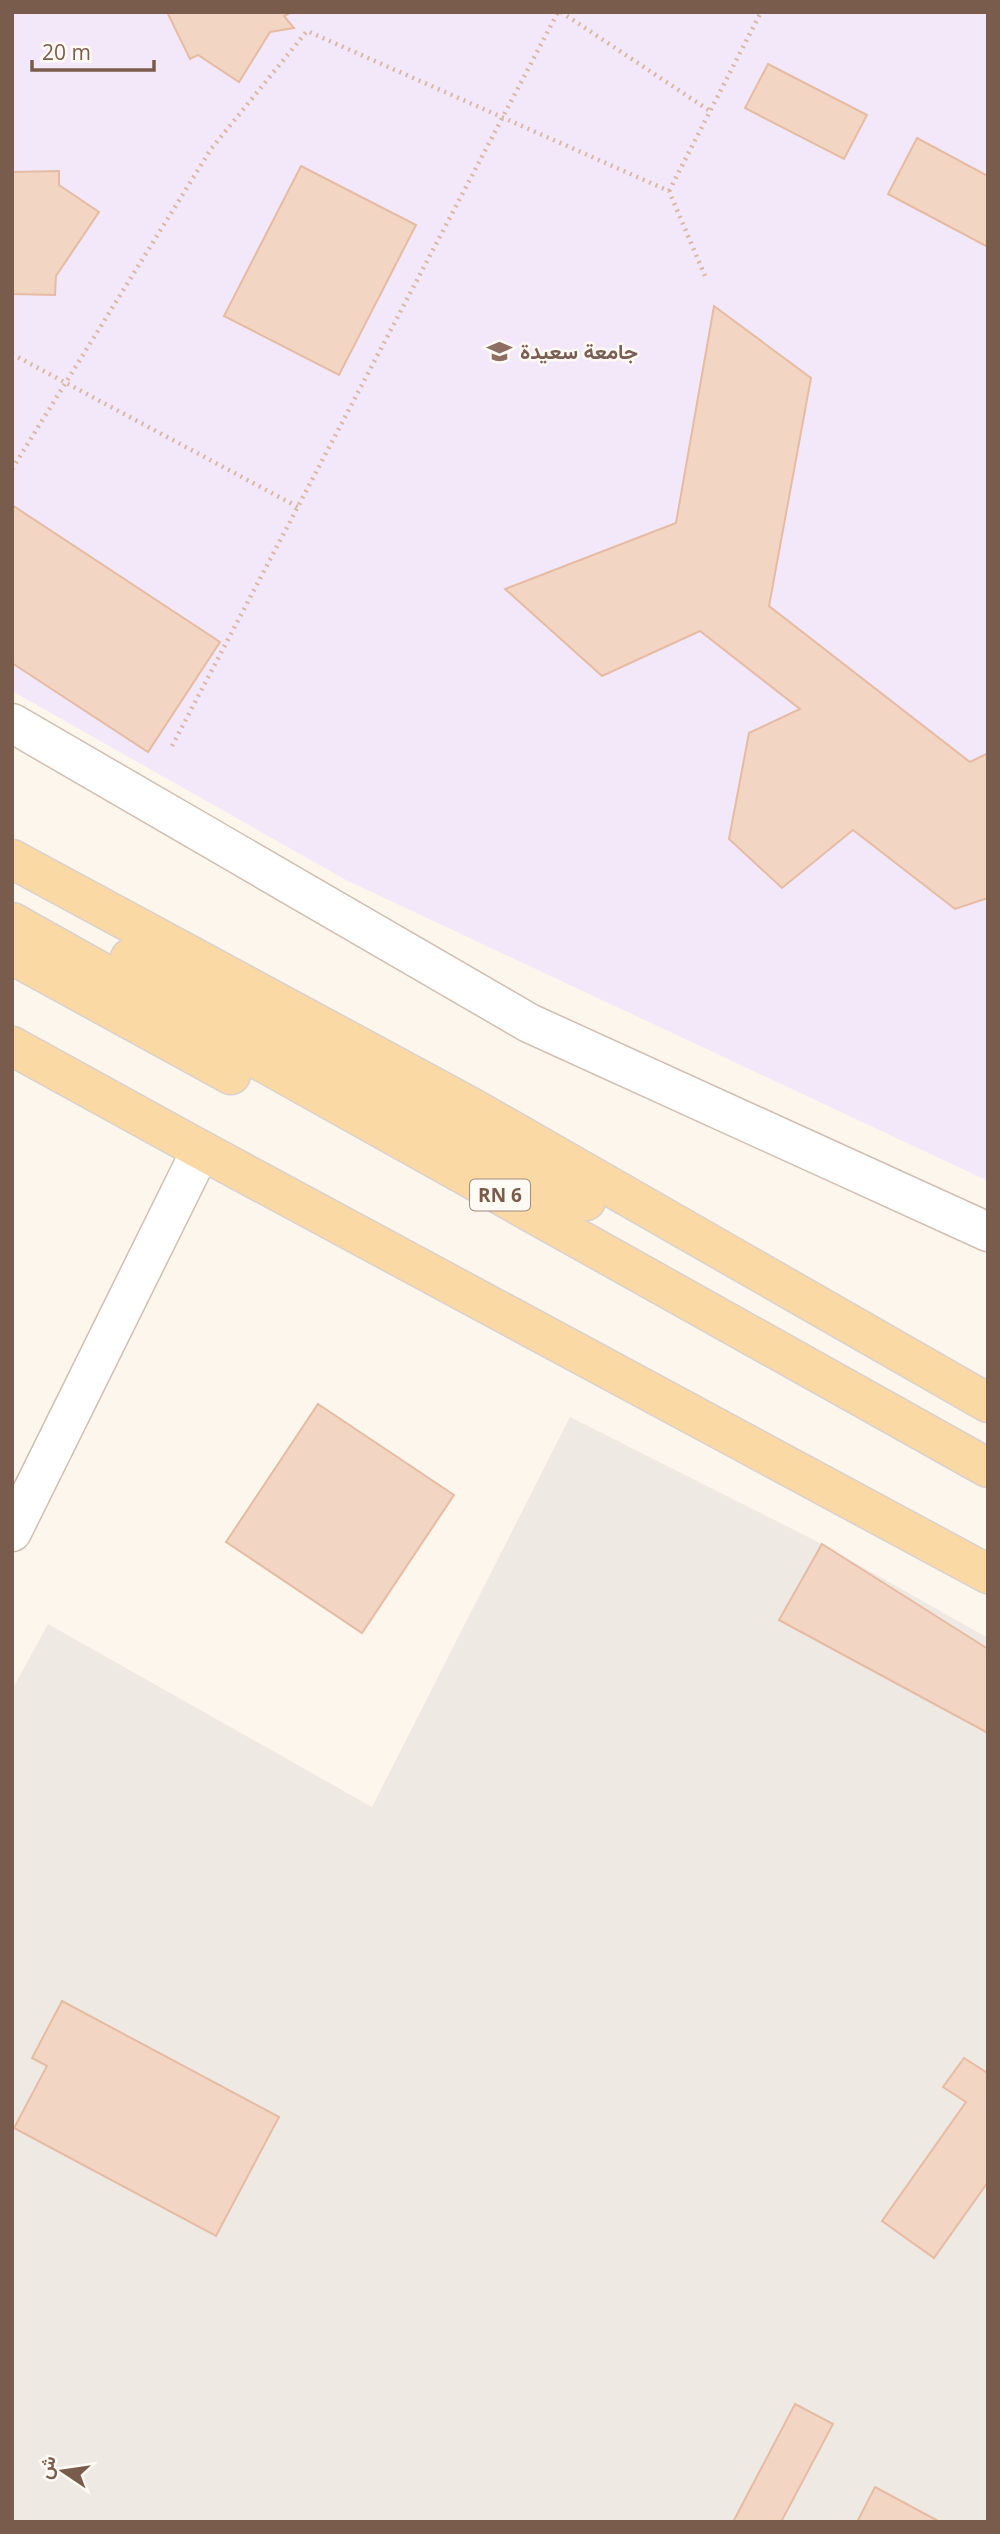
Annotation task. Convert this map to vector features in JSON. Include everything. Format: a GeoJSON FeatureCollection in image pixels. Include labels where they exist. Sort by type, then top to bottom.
{"type":"FeatureCollection","features":[{"type":"Feature","properties":{"kind":"main road","name":"RN 6"},"geometry":{"type":"LineString","coordinates":[[12,859],[471,1107],[988,1404]]}},
{"type":"Feature","properties":{"kind":"main road","name":"RN 6"},"geometry":{"type":"LineString","coordinates":[[12,895],[494,1154],[988,1404]]}},
{"type":"Feature","properties":{"kind":"main road","name":"RN 6"},"geometry":{"type":"LineString","coordinates":[[12,922],[988,1468]]}},
{"type":"Feature","properties":{"kind":"main road","name":"RN 6"},"geometry":{"type":"LineString","coordinates":[[12,954],[591,1270],[800,1380],[988,1468]]}},
{"type":"Feature","properties":{"kind":"main road"},"geometry":{"type":"LineString","coordinates":[[12,1046],[988,1574]]}},
{"type":"Feature","properties":{"kind":"street"},"geometry":{"type":"LineString","coordinates":[[12,723],[529,1023],[988,1232]]}},
{"type":"Feature","properties":{"kind":"street"},"geometry":{"type":"LineString","coordinates":[[12,1532],[201,1150]]}},
{"type":"Feature","properties":{"kind":"path"},"geometry":{"type":"LineString","coordinates":[[172,746],[560,12],[710,111]]}},
{"type":"Feature","properties":{"kind":"path"},"geometry":{"type":"LineString","coordinates":[[669,191],[761,12]]}},
{"type":"Feature","properties":{"kind":"path"},"geometry":{"type":"LineString","coordinates":[[12,469],[211,149],[307,31],[669,191],[705,276]]}},
{"type":"Feature","properties":{"kind":"path"},"geometry":{"type":"LineString","coordinates":[[12,354],[298,508]]}},
{"type":"Feature","properties":{"kind":"shaded area","name":"جامعة سعيدة"},"geometry":{"type":"Polygon","coordinates":[[[12,12],[988,12],[988,1181],[346,880],[12,691],[12,12]]]}},
{"type":"Feature","properties":{"kind":"shaded area"},"geometry":{"type":"Polygon","coordinates":[[[570,1417],[822,1544],[988,1638],[988,2522],[12,2522],[12,1690],[48,1624],[372,1807],[570,1417]]]}},
{"type":"Feature","properties":{"kind":"building"},"geometry":{"type":"Polygon","coordinates":[[[167,12],[292,12],[284,16],[294,28],[270,32],[239,82],[198,55],[190,59],[167,12]]]}},
{"type":"Feature","properties":{"kind":"building"},"geometry":{"type":"Polygon","coordinates":[[[768,64],[867,115],[844,159],[745,108],[768,64]]]}},
{"type":"Feature","properties":{"kind":"building"},"geometry":{"type":"Polygon","coordinates":[[[917,138],[988,176],[988,247],[888,194],[917,138]]]}},
{"type":"Feature","properties":{"kind":"building"},"geometry":{"type":"Polygon","coordinates":[[[301,166],[416,225],[339,375],[224,316],[301,166]]]}},
{"type":"Feature","properties":{"kind":"building"},"geometry":{"type":"Polygon","coordinates":[[[59,171],[59,185],[99,212],[56,276],[55,295],[12,294],[12,172],[59,171]]]}},
{"type":"Feature","properties":{"kind":"building"},"geometry":{"type":"Polygon","coordinates":[[[714,306],[811,378],[769,606],[970,762],[988,753],[988,898],[955,909],[853,830],[782,888],[729,839],[749,733],[800,709],[700,631],[602,676],[505,589],[676,523],[714,306]]]}},
{"type":"Feature","properties":{"kind":"building"},"geometry":{"type":"Polygon","coordinates":[[[12,505],[220,642],[148,752],[12,663],[12,505]]]}},
{"type":"Feature","properties":{"kind":"building"},"geometry":{"type":"Polygon","coordinates":[[[318,1404],[454,1495],[362,1633],[226,1542],[318,1404]]]}},
{"type":"Feature","properties":{"kind":"building"},"geometry":{"type":"Polygon","coordinates":[[[822,1544],[988,1649],[988,1733],[779,1620],[822,1544]]]}},
{"type":"Feature","properties":{"kind":"building"},"geometry":{"type":"Polygon","coordinates":[[[62,2001],[279,2117],[216,2236],[14,2128],[47,2066],[32,2058],[62,2001]]]}},
{"type":"Feature","properties":{"kind":"building"},"geometry":{"type":"Polygon","coordinates":[[[964,2058],[988,2071],[988,2182],[934,2258],[882,2221],[966,2102],[943,2087],[964,2058]]]}},
{"type":"Feature","properties":{"kind":"building"},"geometry":{"type":"Polygon","coordinates":[[[795,2404],[833,2424],[781,2522],[733,2522],[795,2404]]]}},
{"type":"Feature","properties":{"kind":"building"},"geometry":{"type":"Polygon","coordinates":[[[875,2487],[940,2522],[857,2522],[875,2487]]]}},
{"type":"Feature","properties":{"kind":"place","name":"جامعة سعيدة"},"geometry":{"type":"Point","coordinates":[500,352]}}]}
